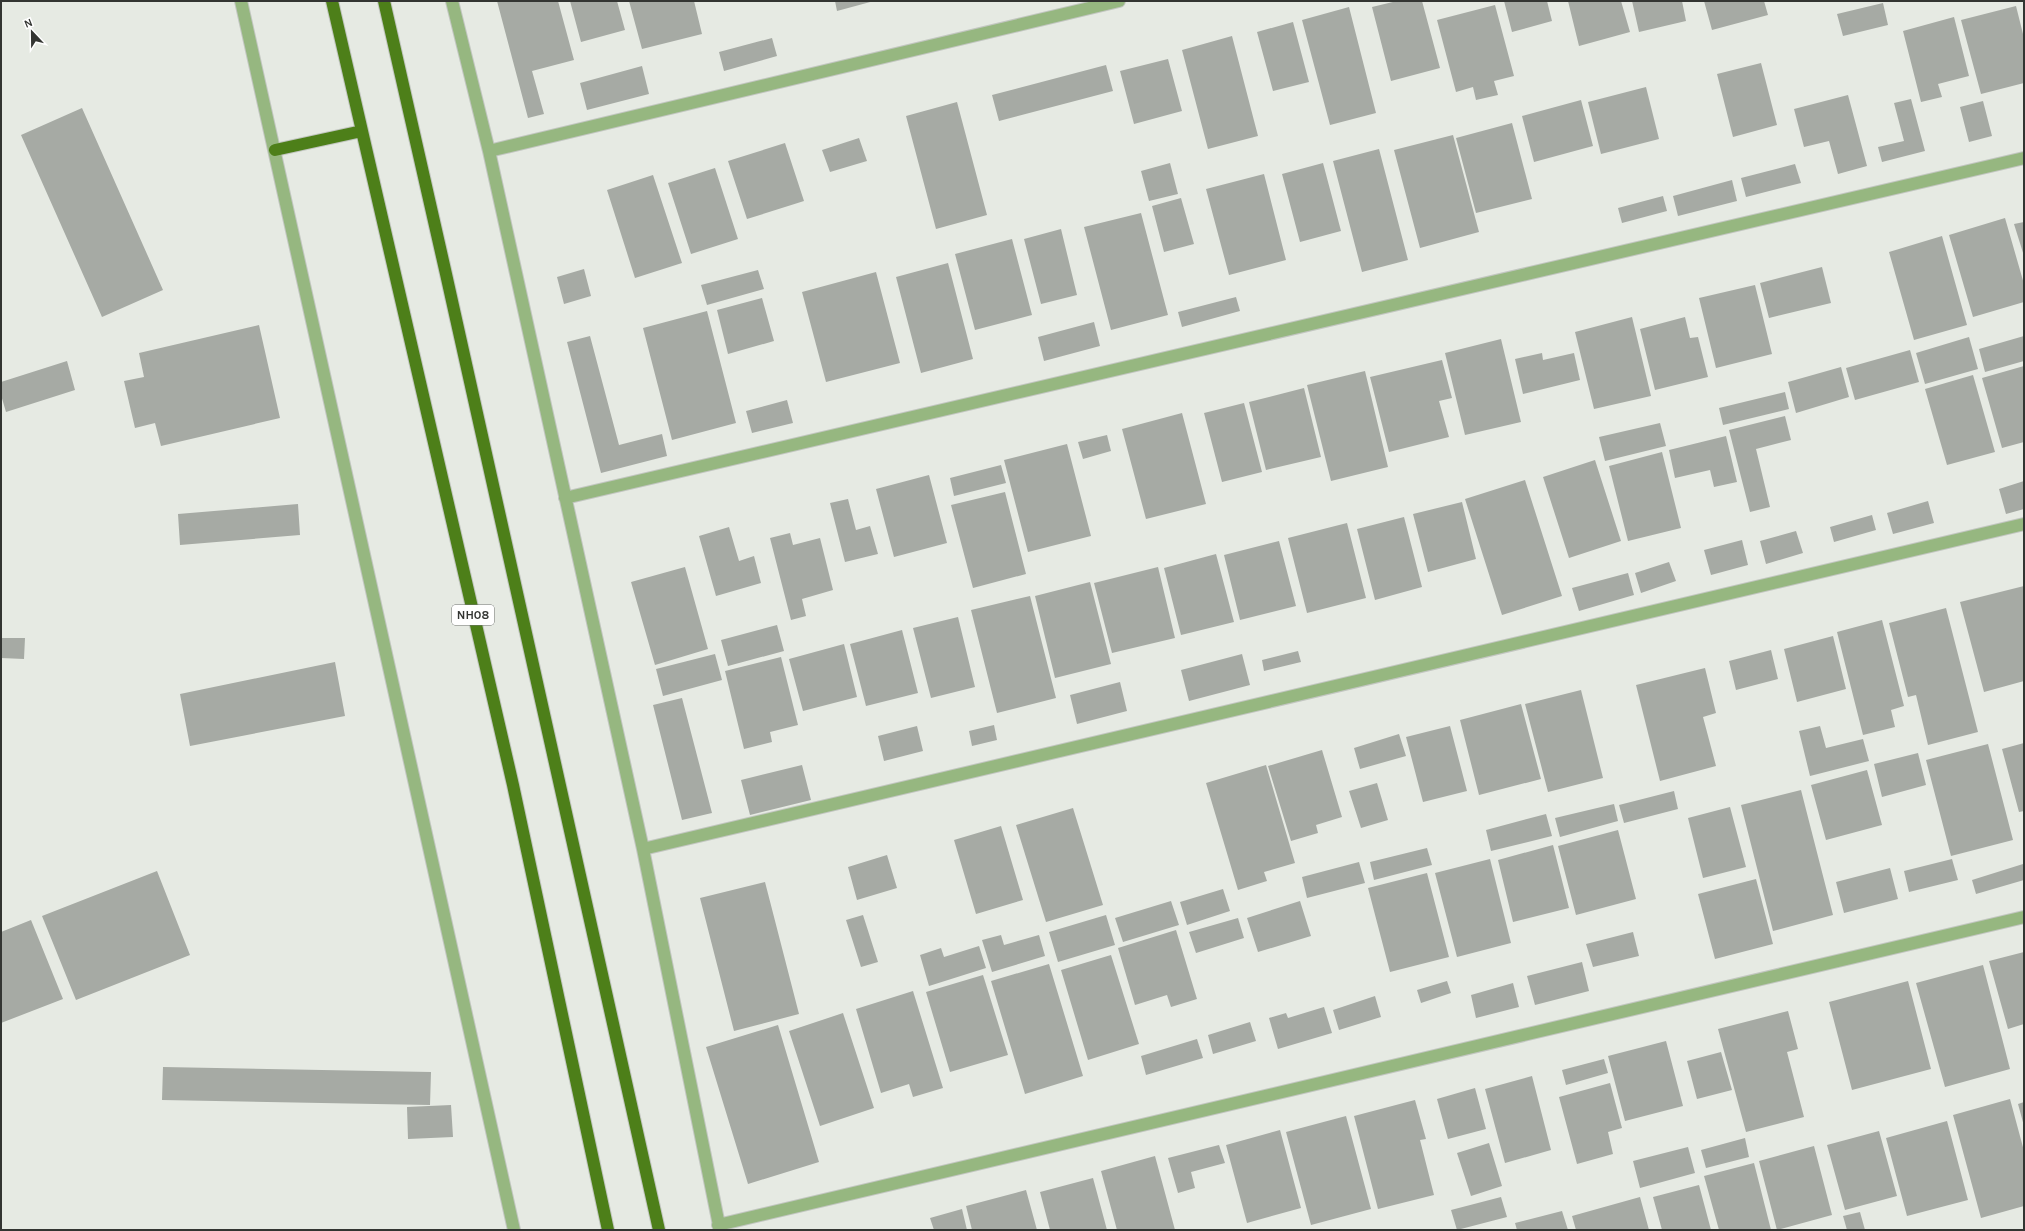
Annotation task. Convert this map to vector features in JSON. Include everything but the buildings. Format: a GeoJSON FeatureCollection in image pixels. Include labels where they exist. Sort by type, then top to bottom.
{"type":"FeatureCollection","features":[{"type":"Feature","properties":{"kind":"highway","name":"NH08"},"geometry":{"type":"LineString","coordinates":[[332,1],[513,784],[608,1230]]}},
{"type":"Feature","properties":{"kind":"highway"},"geometry":{"type":"LineString","coordinates":[[384,1],[659,1230]]}},
{"type":"Feature","properties":{"kind":"highway"},"geometry":{"type":"LineString","coordinates":[[275,150],[362,131]]}},
{"type":"Feature","properties":{"kind":"street"},"geometry":{"type":"LineString","coordinates":[[241,1],[514,1230]]}},
{"type":"Feature","properties":{"kind":"street"},"geometry":{"type":"LineString","coordinates":[[452,1],[489,151],[643,849],[719,1227],[2024,917]]}},
{"type":"Feature","properties":{"kind":"street"},"geometry":{"type":"LineString","coordinates":[[489,151],[1118,1]]}},
{"type":"Feature","properties":{"kind":"street"},"geometry":{"type":"LineString","coordinates":[[565,498],[2024,158]]}},
{"type":"Feature","properties":{"kind":"street"},"geometry":{"type":"LineString","coordinates":[[643,849],[2024,524]]}}]}
